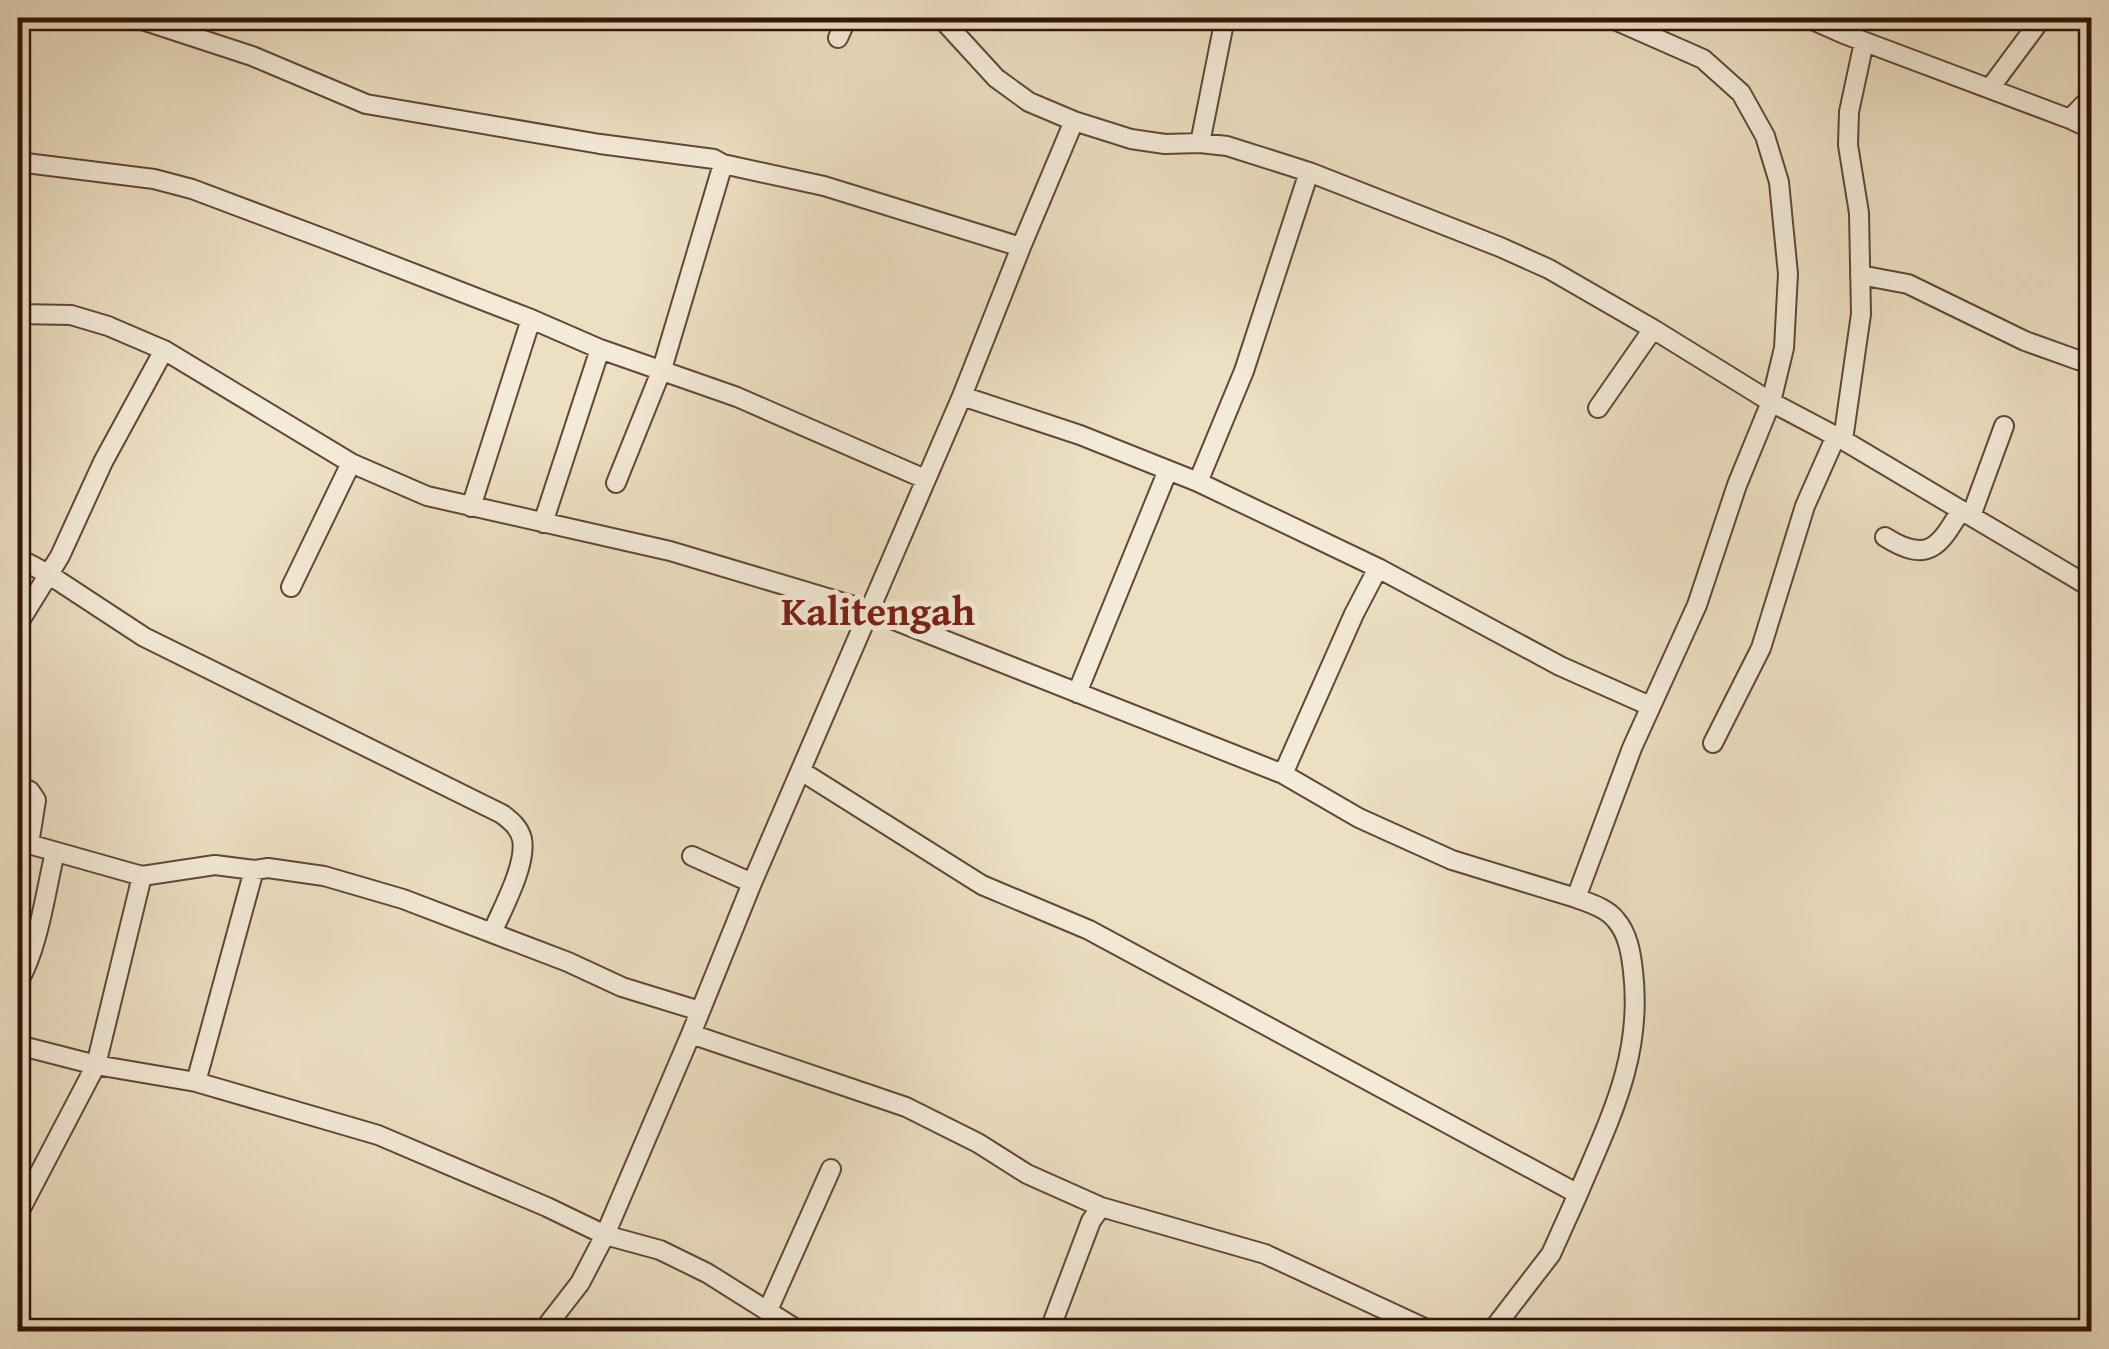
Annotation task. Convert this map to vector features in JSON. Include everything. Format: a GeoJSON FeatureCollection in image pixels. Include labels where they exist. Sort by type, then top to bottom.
{"type":"FeatureCollection","features":[{"type":"Feature","properties":{"kind":"street"},"geometry":{"type":"LineString","coordinates":[[136,18],[252,56],[366,104],[714,159],[824,186],[1021,247]]}},
{"type":"Feature","properties":{"kind":"street"},"geometry":{"type":"LineString","coordinates":[[838,38],[847,18]]}},
{"type":"Feature","properties":{"kind":"street"},"geometry":{"type":"LineString","coordinates":[[941,18],[996,78],[1030,102],[1074,122],[1131,139],[1227,146],[1308,172],[1549,270],[2092,588]]}},
{"type":"Feature","properties":{"kind":"street"},"geometry":{"type":"LineString","coordinates":[[1200,143],[1225,18]]}},
{"type":"Feature","properties":{"kind":"street"},"geometry":{"type":"LineString","coordinates":[[1576,898],[1632,748],[1697,604],[1737,485],[1771,402],[1784,348],[1788,274],[1778,182],[1766,136],[1741,94],[1703,58],[1610,18]]}},
{"type":"Feature","properties":{"kind":"street"},"geometry":{"type":"LineString","coordinates":[[1808,18],[2092,129]]}},
{"type":"Feature","properties":{"kind":"street"},"geometry":{"type":"LineString","coordinates":[[1990,88],[2042,18]]}},
{"type":"Feature","properties":{"kind":"street"},"geometry":{"type":"LineString","coordinates":[[1714,743],[1761,648],[1805,506],[1839,438],[1861,314],[1859,214],[1848,145],[1849,112],[1864,42]]}},
{"type":"Feature","properties":{"kind":"street"},"geometry":{"type":"LineString","coordinates":[[2070,119],[2092,96]]}},
{"type":"Feature","properties":{"kind":"street"},"geometry":{"type":"LineString","coordinates":[[542,1332],[580,1284],[605,1235],[962,396],[1074,122]]}},
{"type":"Feature","properties":{"kind":"street"},"geometry":{"type":"LineString","coordinates":[[18,162],[154,179],[192,190],[765,409],[925,479]]}},
{"type":"Feature","properties":{"kind":"street"},"geometry":{"type":"LineString","coordinates":[[616,483],[662,369],[724,164]]}},
{"type":"Feature","properties":{"kind":"street"},"geometry":{"type":"LineString","coordinates":[[1198,482],[1244,372],[1308,172]]}},
{"type":"Feature","properties":{"kind":"street"},"geometry":{"type":"LineString","coordinates":[[1860,275],[1908,284],[2025,341],[2092,362]]}},
{"type":"Feature","properties":{"kind":"street"},"geometry":{"type":"LineString","coordinates":[[18,314],[71,315],[164,350],[351,464],[427,496],[670,551],[871,611],[1282,774],[1359,818],[1452,860],[1599,906],[1616,918],[1631,949],[1635,984],[1630,1056],[1622,1086],[1552,1254],[1490,1332]]}},
{"type":"Feature","properties":{"kind":"street"},"geometry":{"type":"LineString","coordinates":[[471,508],[531,319]]}},
{"type":"Feature","properties":{"kind":"street"},"geometry":{"type":"LineString","coordinates":[[1598,408],[1653,329]]}},
{"type":"Feature","properties":{"kind":"street"},"geometry":{"type":"LineString","coordinates":[[543,523],[600,349]]}},
{"type":"Feature","properties":{"kind":"street"},"geometry":{"type":"LineString","coordinates":[[18,624],[60,556],[103,462],[164,350]]}},
{"type":"Feature","properties":{"kind":"street"},"geometry":{"type":"LineString","coordinates":[[962,396],[1080,435],[1198,482],[1378,568],[1560,666],[1650,706]]}},
{"type":"Feature","properties":{"kind":"street"},"geometry":{"type":"LineString","coordinates":[[1886,537],[1904,549],[1925,550],[1943,540],[1966,513],[2004,426]]}},
{"type":"Feature","properties":{"kind":"street"},"geometry":{"type":"LineString","coordinates":[[291,588],[351,464]]}},
{"type":"Feature","properties":{"kind":"street"},"geometry":{"type":"LineString","coordinates":[[1077,692],[1168,470]]}},
{"type":"Feature","properties":{"kind":"street"},"geometry":{"type":"LineString","coordinates":[[18,558],[144,636],[502,814],[517,826],[522,852],[492,933]]}},
{"type":"Feature","properties":{"kind":"street"},"geometry":{"type":"LineString","coordinates":[[1282,774],[1378,568]]}},
{"type":"Feature","properties":{"kind":"street"},"geometry":{"type":"LineString","coordinates":[[802,772],[982,885],[1088,930],[1578,1194]]}},
{"type":"Feature","properties":{"kind":"street"},"geometry":{"type":"LineString","coordinates":[[18,786],[36,800],[23,843],[142,876],[215,865],[324,876],[402,899],[568,962],[622,987],[700,1011]]}},
{"type":"Feature","properties":{"kind":"street"},"geometry":{"type":"LineString","coordinates":[[18,982],[31,952],[55,852]]}},
{"type":"Feature","properties":{"kind":"street"},"geometry":{"type":"LineString","coordinates":[[692,856],[752,883]]}},
{"type":"Feature","properties":{"kind":"street"},"geometry":{"type":"LineString","coordinates":[[196,1082],[254,870]]}},
{"type":"Feature","properties":{"kind":"street"},"geometry":{"type":"LineString","coordinates":[[18,1214],[96,1065],[142,876]]}},
{"type":"Feature","properties":{"kind":"street"},"geometry":{"type":"LineString","coordinates":[[691,1034],[906,1106],[978,1143],[1027,1174],[1100,1207],[1265,1254],[1433,1332]]}},
{"type":"Feature","properties":{"kind":"street"},"geometry":{"type":"LineString","coordinates":[[18,1045],[96,1065],[196,1082],[378,1135],[605,1235],[660,1250],[707,1273],[801,1332]]}},
{"type":"Feature","properties":{"kind":"street"},"geometry":{"type":"LineString","coordinates":[[768,1310],[831,1169]]}},
{"type":"Feature","properties":{"kind":"street"},"geometry":{"type":"LineString","coordinates":[[1049,1332],[1100,1207]]}},
{"type":"Feature","properties":{"kind":"district","name":"Kalitengah"},"geometry":{"type":"Point","coordinates":[878,610]}}]}
